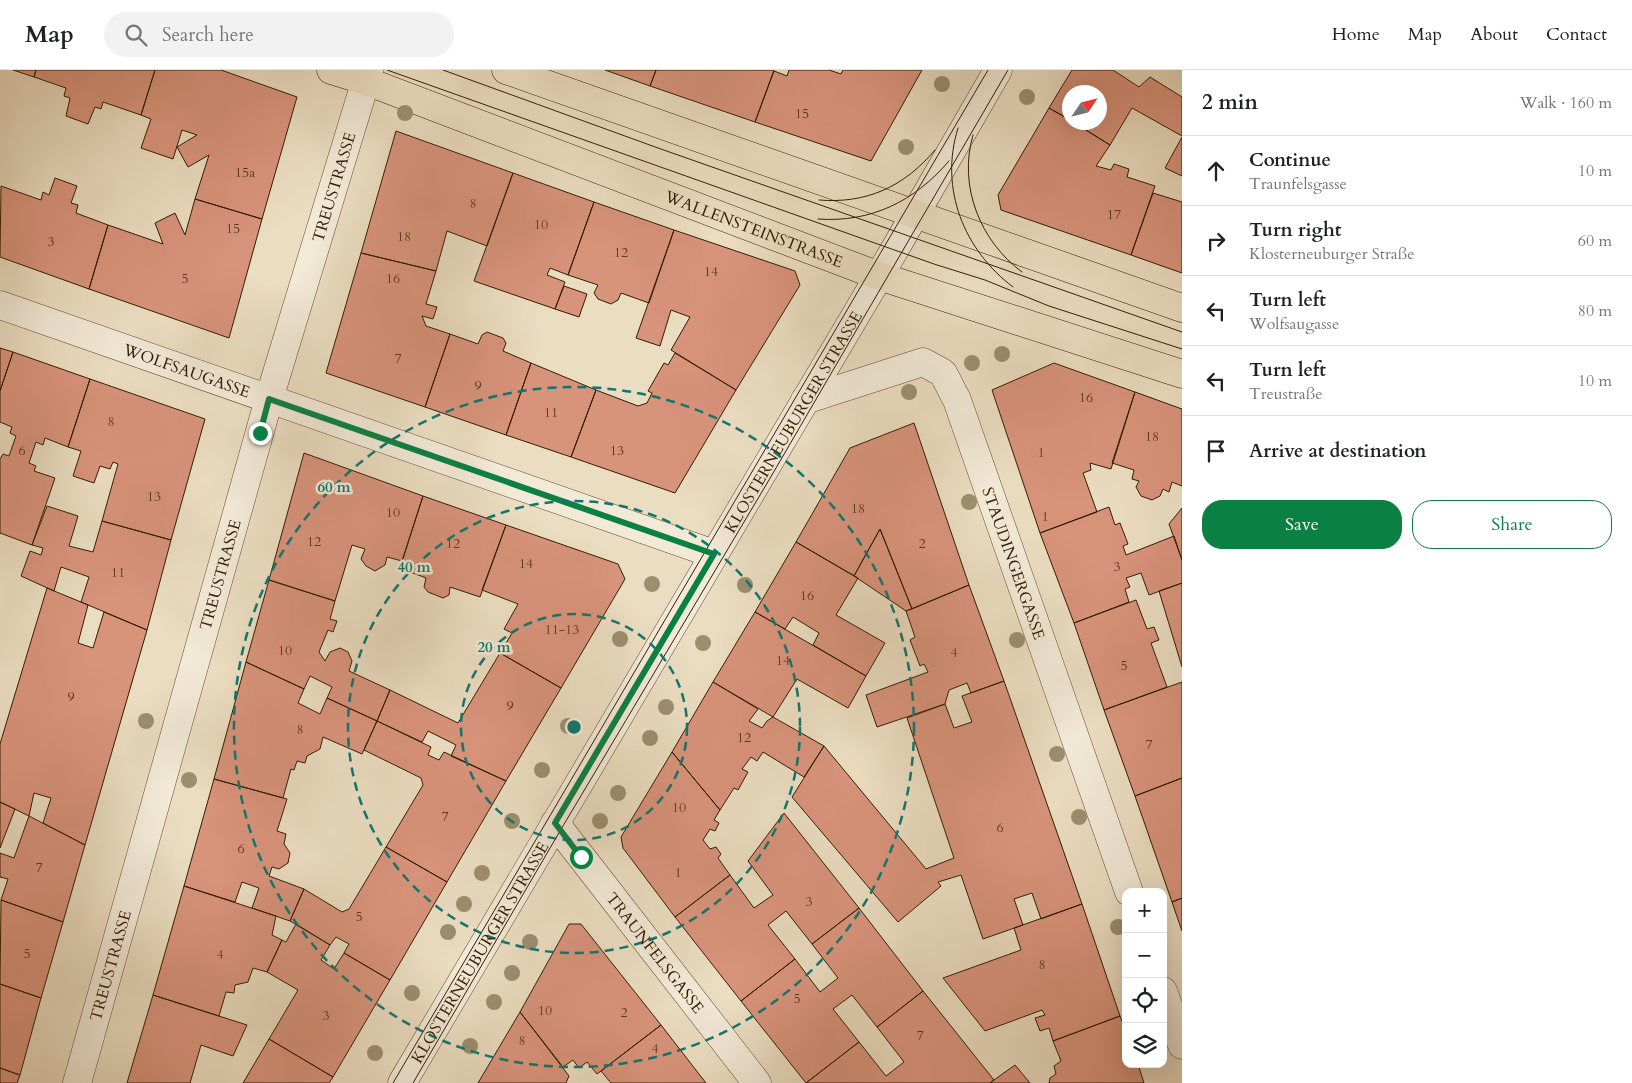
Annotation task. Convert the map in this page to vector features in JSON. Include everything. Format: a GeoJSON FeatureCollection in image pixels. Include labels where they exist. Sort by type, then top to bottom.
{"type":"FeatureCollection","features":[{"type":"Feature","properties":{"kind":"main road","name":"WALLENSTEINSTRASSE"},"geometry":{"type":"LineString","coordinates":[[331,70],[367,75],[879,276],[1182,374]]}},
{"type":"Feature","properties":{"kind":"main road"},"geometry":{"type":"LineString","coordinates":[[506,70],[1182,308]]}},
{"type":"Feature","properties":{"kind":"street","name":"KLOSTERNEUBURGER STRASSE"},"geometry":{"type":"LineString","coordinates":[[402,1083],[879,276],[998,70]]}},
{"type":"Feature","properties":{"kind":"street","name":"TREUSTRASSE"},"geometry":{"type":"LineString","coordinates":[[77,1083],[269,399],[367,75]]}},
{"type":"Feature","properties":{"kind":"street","name":"WOLFSAUGASSE"},"geometry":{"type":"LineString","coordinates":[[0,305],[714,554]]}},
{"type":"Feature","properties":{"kind":"street","name":"STAUDINGERGASSE"},"geometry":{"type":"LineString","coordinates":[[805,400],[923,362],[943,373],[957,400],[1128,888]]}},
{"type":"Feature","properties":{"kind":"street","name":"TRAUNFELSGASSE"},"geometry":{"type":"LineString","coordinates":[[555,823],[757,1083]]}},
{"type":"Feature","properties":{"kind":"street"},"geometry":{"type":"LineString","coordinates":[[1167,1002],[1182,1045]]}},
{"type":"Feature","properties":{"kind":"building"},"geometry":{"type":"Polygon","coordinates":[[[13,70],[36,70],[34,77],[13,70]]]}},
{"type":"Feature","properties":{"kind":"building"},"geometry":{"type":"Polygon","coordinates":[[[36,70],[155,70],[141,115],[103,102],[101,109],[95,107],[88,124],[66,116],[70,98],[64,96],[66,88],[34,77],[36,70]]]}},
{"type":"Feature","properties":{"kind":"building"},"geometry":{"type":"Polygon","coordinates":[[[155,70],[221,70],[297,97],[262,219],[195,199],[209,155],[188,167],[177,147],[197,135],[182,130],[173,159],[141,148],[151,119],[141,115],[155,70]]]}},
{"type":"Feature","properties":{"kind":"building"},"geometry":{"type":"Polygon","coordinates":[[[605,70],[656,70],[650,86],[605,70]]]}},
{"type":"Feature","properties":{"kind":"building"},"geometry":{"type":"Polygon","coordinates":[[[656,70],[774,70],[755,122],[650,86],[656,70]]]}},
{"type":"Feature","properties":{"kind":"building"},"geometry":{"type":"Polygon","coordinates":[[[789,70],[829,70],[841,74],[843,70],[922,70],[871,161],[755,122],[774,71],[787,76],[789,70]]]}},
{"type":"Feature","properties":{"kind":"building"},"geometry":{"type":"Polygon","coordinates":[[[1072,70],[1113,70],[1139,87],[1150,77],[1182,97],[1182,136],[1132,108],[1110,145],[1086,130],[1107,130],[1107,85],[1063,85],[1072,70]]]}},
{"type":"Feature","properties":{"kind":"building"},"geometry":{"type":"Polygon","coordinates":[[[1062,87],[1062,115],[1049,108],[1062,87]]]}},
{"type":"Feature","properties":{"kind":"building"},"geometry":{"type":"Polygon","coordinates":[[[1049,108],[1062,115],[1062,130],[1086,130],[1110,145],[1096,166],[1111,170],[1114,164],[1129,169],[1127,177],[1155,186],[1131,255],[1001,210],[998,195],[1049,108]]]}},
{"type":"Feature","properties":{"kind":"building"},"geometry":{"type":"Polygon","coordinates":[[[396,131],[513,173],[487,246],[447,231],[436,271],[361,253],[396,131]]]}},
{"type":"Feature","properties":{"kind":"building"},"geometry":{"type":"Polygon","coordinates":[[[1182,137],[1182,176],[1165,168],[1182,137]]]}},
{"type":"Feature","properties":{"kind":"building"},"geometry":{"type":"Polygon","coordinates":[[[513,173],[594,202],[568,275],[550,268],[547,275],[565,282],[555,309],[474,281],[513,173]]]}},
{"type":"Feature","properties":{"kind":"building"},"geometry":{"type":"Polygon","coordinates":[[[55,178],[77,186],[71,203],[78,205],[76,213],[108,225],[89,289],[0,257],[1,186],[41,200],[43,192],[49,195],[55,178]]]}},
{"type":"Feature","properties":{"kind":"building"},"geometry":{"type":"Polygon","coordinates":[[[1153,193],[1182,202],[1182,273],[1131,255],[1153,193]]]}},
{"type":"Feature","properties":{"kind":"building"},"geometry":{"type":"Polygon","coordinates":[[[195,199],[262,219],[229,338],[89,289],[108,225],[163,244],[155,223],[175,213],[185,235],[195,199]]]}},
{"type":"Feature","properties":{"kind":"building"},"geometry":{"type":"Polygon","coordinates":[[[594,202],[674,230],[649,303],[621,293],[618,300],[611,304],[598,299],[594,293],[598,285],[568,275],[594,202]]]}},
{"type":"Feature","properties":{"kind":"building"},"geometry":{"type":"Polygon","coordinates":[[[674,230],[795,271],[800,285],[736,390],[671,350],[690,317],[671,310],[660,346],[636,338],[674,230]]]}},
{"type":"Feature","properties":{"kind":"building"},"geometry":{"type":"Polygon","coordinates":[[[361,253],[436,271],[426,304],[437,307],[433,319],[422,316],[426,326],[450,334],[425,407],[326,373],[361,253]]]}},
{"type":"Feature","properties":{"kind":"building"},"geometry":{"type":"Polygon","coordinates":[[[564,286],[587,294],[579,317],[555,309],[564,286]]]}},
{"type":"Feature","properties":{"kind":"building"},"geometry":{"type":"Polygon","coordinates":[[[487,332],[503,338],[506,343],[503,351],[531,363],[506,435],[425,407],[450,334],[478,344],[482,335],[487,332]]]}},
{"type":"Feature","properties":{"kind":"building"},"geometry":{"type":"Polygon","coordinates":[[[0,348],[13,352],[0,391],[0,348]]]}},
{"type":"Feature","properties":{"kind":"building"},"geometry":{"type":"Polygon","coordinates":[[[13,352],[90,379],[68,447],[45,438],[43,445],[36,442],[29,463],[36,466],[34,471],[55,478],[32,545],[0,533],[0,459],[3,454],[9,456],[16,436],[10,433],[12,427],[0,422],[0,391],[13,352]]]}},
{"type":"Feature","properties":{"kind":"building"},"geometry":{"type":"Polygon","coordinates":[[[675,353],[736,390],[675,493],[571,457],[596,390],[638,406],[647,403],[652,393],[648,391],[664,363],[668,365],[675,353]]]}},
{"type":"Feature","properties":{"kind":"building"},"geometry":{"type":"Polygon","coordinates":[[[531,363],[596,390],[571,457],[506,435],[531,363]]]}},
{"type":"Feature","properties":{"kind":"building"},"geometry":{"type":"Polygon","coordinates":[[[1054,363],[1135,392],[1111,469],[1090,463],[1091,470],[1083,473],[1097,512],[1040,533],[992,390],[1054,363]]]}},
{"type":"Feature","properties":{"kind":"building"},"geometry":{"type":"Polygon","coordinates":[[[90,379],[205,419],[171,540],[102,521],[118,464],[113,462],[110,469],[100,466],[94,483],[73,476],[81,451],[68,447],[90,379]]]}},
{"type":"Feature","properties":{"kind":"building"},"geometry":{"type":"Polygon","coordinates":[[[1135,392],[1182,409],[1182,486],[1172,482],[1169,492],[1163,489],[1160,496],[1152,500],[1141,496],[1136,487],[1139,481],[1132,479],[1134,470],[1112,463],[1135,392]]]}},
{"type":"Feature","properties":{"kind":"building"},"geometry":{"type":"Polygon","coordinates":[[[914,423],[969,585],[912,609],[880,529],[854,576],[796,542],[850,448],[914,423]]]}},
{"type":"Feature","properties":{"kind":"building"},"geometry":{"type":"Polygon","coordinates":[[[304,453],[423,496],[402,561],[387,557],[385,565],[375,571],[366,566],[361,559],[365,549],[352,545],[335,601],[269,580],[304,453]]]}},
{"type":"Feature","properties":{"kind":"building"},"geometry":{"type":"Polygon","coordinates":[[[423,496],[506,525],[480,597],[450,587],[449,595],[443,598],[428,592],[424,587],[426,578],[400,568],[423,496]]]}},
{"type":"Feature","properties":{"kind":"building"},"geometry":{"type":"Polygon","coordinates":[[[47,506],[78,516],[69,546],[93,552],[102,521],[171,540],[147,630],[81,602],[89,577],[61,567],[54,591],[21,576],[30,551],[41,555],[43,548],[32,545],[47,506]]]}},
{"type":"Feature","properties":{"kind":"building"},"geometry":{"type":"Polygon","coordinates":[[[1109,507],[1115,525],[1120,523],[1128,544],[1123,546],[1126,555],[1174,536],[1182,560],[1182,583],[1149,595],[1141,573],[1126,578],[1130,587],[1125,589],[1129,602],[1074,623],[1040,533],[1109,507]]]}},
{"type":"Feature","properties":{"kind":"building"},"geometry":{"type":"Polygon","coordinates":[[[1182,508],[1182,560],[1169,524],[1182,508]]]}},
{"type":"Feature","properties":{"kind":"building"},"geometry":{"type":"Polygon","coordinates":[[[506,525],[618,564],[625,579],[561,688],[500,653],[512,633],[504,629],[518,604],[482,590],[506,525]]]}},
{"type":"Feature","properties":{"kind":"building"},"geometry":{"type":"Polygon","coordinates":[[[880,529],[912,609],[906,611],[854,576],[880,529]]]}},
{"type":"Feature","properties":{"kind":"building"},"geometry":{"type":"Polygon","coordinates":[[[796,542],[858,578],[836,615],[885,643],[866,676],[813,645],[819,633],[793,617],[785,629],[755,612],[796,542]]]}},
{"type":"Feature","properties":{"kind":"building"},"geometry":{"type":"Polygon","coordinates":[[[269,580],[335,601],[330,619],[337,621],[333,632],[328,630],[319,652],[325,661],[330,652],[340,648],[348,652],[352,661],[349,671],[390,690],[377,721],[327,698],[332,687],[310,676],[304,689],[246,662],[269,580]]]}},
{"type":"Feature","properties":{"kind":"building"},"geometry":{"type":"Polygon","coordinates":[[[1182,583],[1182,667],[1159,591],[1182,583]]]}},
{"type":"Feature","properties":{"kind":"building"},"geometry":{"type":"Polygon","coordinates":[[[969,585],[1004,681],[971,693],[967,683],[949,690],[945,704],[877,727],[866,695],[928,672],[924,664],[920,666],[910,640],[915,637],[906,611],[969,585]]]}},
{"type":"Feature","properties":{"kind":"building"},"geometry":{"type":"Polygon","coordinates":[[[47,588],[88,605],[78,643],[93,648],[104,612],[147,630],[85,845],[43,823],[51,798],[34,793],[29,816],[0,802],[0,744],[47,588]]]}},
{"type":"Feature","properties":{"kind":"building"},"geometry":{"type":"Polygon","coordinates":[[[1136,600],[1147,629],[1154,627],[1159,640],[1151,643],[1167,687],[1104,710],[1074,623],[1136,600]]]}},
{"type":"Feature","properties":{"kind":"building"},"geometry":{"type":"Polygon","coordinates":[[[755,612],[866,676],[848,708],[797,679],[773,717],[713,682],[755,612]]]}},
{"type":"Feature","properties":{"kind":"building"},"geometry":{"type":"Polygon","coordinates":[[[500,653],[561,688],[506,781],[451,756],[456,745],[428,731],[422,742],[377,721],[390,690],[458,723],[500,653]]]}},
{"type":"Feature","properties":{"kind":"building"},"geometry":{"type":"Polygon","coordinates":[[[246,662],[304,689],[298,703],[320,714],[327,698],[377,721],[362,754],[323,737],[320,749],[307,756],[305,763],[297,761],[294,770],[291,769],[283,798],[214,779],[246,662]]]}},
{"type":"Feature","properties":{"kind":"building"},"geometry":{"type":"Polygon","coordinates":[[[1004,681],[1082,904],[1041,919],[1032,893],[1014,899],[1023,925],[983,939],[961,875],[938,882],[941,886],[898,922],[792,797],[824,746],[926,869],[954,858],[907,718],[945,704],[954,728],[972,722],[962,696],[1004,681]]]}},
{"type":"Feature","properties":{"kind":"building"},"geometry":{"type":"Polygon","coordinates":[[[713,682],[758,709],[749,721],[762,728],[773,717],[824,746],[804,777],[763,752],[757,761],[751,757],[742,769],[748,772],[738,790],[734,788],[720,810],[672,752],[713,682]]]}},
{"type":"Feature","properties":{"kind":"building"},"geometry":{"type":"Polygon","coordinates":[[[1182,682],[1182,778],[1135,796],[1104,710],[1182,682]]]}},
{"type":"Feature","properties":{"kind":"building"},"geometry":{"type":"Polygon","coordinates":[[[377,721],[431,747],[428,755],[439,760],[444,752],[506,781],[447,882],[386,847],[423,785],[421,778],[364,750],[377,721]]]}},
{"type":"Feature","properties":{"kind":"building"},"geometry":{"type":"Polygon","coordinates":[[[672,752],[720,810],[714,820],[719,823],[715,831],[710,829],[703,840],[710,849],[716,847],[721,854],[718,858],[730,875],[675,917],[623,848],[621,837],[672,752]]]}},
{"type":"Feature","properties":{"kind":"building"},"geometry":{"type":"Polygon","coordinates":[[[1182,778],[1182,898],[1172,902],[1135,796],[1182,778]]]}},
{"type":"Feature","properties":{"kind":"building"},"geometry":{"type":"Polygon","coordinates":[[[214,779],[287,799],[277,831],[286,834],[284,844],[290,853],[288,863],[279,869],[272,867],[269,876],[304,889],[290,921],[252,908],[259,888],[242,882],[235,902],[184,886],[214,779]]]}},
{"type":"Feature","properties":{"kind":"building"},"geometry":{"type":"Polygon","coordinates":[[[0,802],[15,809],[0,848],[0,802]]]}},
{"type":"Feature","properties":{"kind":"building"},"geometry":{"type":"Polygon","coordinates":[[[784,813],[859,908],[812,944],[786,911],[768,925],[795,959],[741,1001],[675,917],[730,875],[754,908],[773,895],[748,861],[784,813]]]}},
{"type":"Feature","properties":{"kind":"building"},"geometry":{"type":"Polygon","coordinates":[[[29,816],[85,845],[63,922],[1,900],[8,879],[0,877],[0,853],[14,858],[29,816]]]}},
{"type":"Feature","properties":{"kind":"building"},"geometry":{"type":"Polygon","coordinates":[[[386,847],[447,882],[390,980],[344,953],[349,944],[336,937],[330,945],[290,921],[304,889],[342,912],[349,909],[386,847]]]}},
{"type":"Feature","properties":{"kind":"building"},"geometry":{"type":"Polygon","coordinates":[[[184,886],[276,916],[272,935],[282,940],[267,972],[253,968],[248,982],[235,985],[234,993],[226,992],[219,1016],[153,995],[184,886]]]}},
{"type":"Feature","properties":{"kind":"building"},"geometry":{"type":"Polygon","coordinates":[[[1182,898],[1182,931],[1172,902],[1182,898]]]}},
{"type":"Feature","properties":{"kind":"building"},"geometry":{"type":"Polygon","coordinates":[[[1,900],[63,922],[41,998],[0,984],[1,900]]]}},
{"type":"Feature","properties":{"kind":"building"},"geometry":{"type":"Polygon","coordinates":[[[1082,904],[1120,1016],[1053,1041],[1049,1028],[1040,1031],[1035,1018],[1045,1015],[1042,1010],[985,1031],[943,978],[1021,950],[1014,928],[1082,904]]]}},
{"type":"Feature","properties":{"kind":"building"},"geometry":{"type":"Polygon","coordinates":[[[859,908],[923,991],[877,1027],[852,995],[833,1009],[859,1042],[806,1083],[741,1001],[795,959],[820,992],[838,978],[812,944],[859,908]]]}},
{"type":"Feature","properties":{"kind":"building"},"geometry":{"type":"Polygon","coordinates":[[[296,924],[330,945],[321,960],[334,969],[344,953],[390,980],[333,1077],[269,1039],[298,990],[267,972],[282,940],[286,942],[296,924]]]}},
{"type":"Feature","properties":{"kind":"building"},"geometry":{"type":"Polygon","coordinates":[[[569,924],[581,924],[661,1025],[597,1074],[587,1062],[579,1068],[573,1060],[563,1067],[520,1012],[569,924]]]}},
{"type":"Feature","properties":{"kind":"building"},"geometry":{"type":"Polygon","coordinates":[[[0,984],[41,998],[20,1075],[0,1068],[0,984]]]}},
{"type":"Feature","properties":{"kind":"building"},"geometry":{"type":"Polygon","coordinates":[[[923,991],[994,1080],[990,1083],[806,1083],[859,1042],[886,1076],[904,1062],[877,1027],[923,991]]]}},
{"type":"Feature","properties":{"kind":"building"},"geometry":{"type":"Polygon","coordinates":[[[153,995],[247,1025],[233,1056],[201,1045],[190,1083],[127,1083],[153,995]]]}},
{"type":"Feature","properties":{"kind":"building"},"geometry":{"type":"Polygon","coordinates":[[[520,1012],[569,1076],[566,1083],[478,1083],[520,1012]]]}},
{"type":"Feature","properties":{"kind":"building"},"geometry":{"type":"Polygon","coordinates":[[[1120,1016],[1122,1021],[1122,1068],[1139,1068],[1144,1083],[1049,1083],[1050,1078],[1056,1074],[1054,1066],[1061,1061],[1053,1041],[1120,1016]]]}},
{"type":"Feature","properties":{"kind":"building"},"geometry":{"type":"Polygon","coordinates":[[[661,1025],[706,1083],[611,1083],[601,1071],[661,1025]]]}},
{"type":"Feature","properties":{"kind":"building"},"geometry":{"type":"Polygon","coordinates":[[[269,1039],[333,1077],[329,1083],[243,1083],[269,1039]]]}},
{"type":"Feature","properties":{"kind":"building"},"geometry":{"type":"Polygon","coordinates":[[[1015,1065],[1030,1083],[990,1083],[994,1080],[1015,1065]]]}},
{"type":"Feature","properties":{"kind":"building"},"geometry":{"type":"Polygon","coordinates":[[[0,1068],[20,1075],[17,1083],[0,1083],[0,1068]]]}},
{"type":"Feature","properties":{"kind":"tram line"},"geometry":{"type":"LineString","coordinates":[[387,70],[934,264],[985,280],[1049,306],[1182,349]]}},
{"type":"Feature","properties":{"kind":"tram line"},"geometry":{"type":"LineString","coordinates":[[443,70],[658,148],[1182,332]]}},
{"type":"Feature","properties":{"kind":"tram line"},"geometry":{"type":"LineString","coordinates":[[393,1083],[988,70]]}},
{"type":"Feature","properties":{"kind":"tram line"},"geometry":{"type":"LineString","coordinates":[[413,1083],[560,831],[769,480],[1008,70]]}},
{"type":"Feature","properties":{"kind":"tram line"},"geometry":{"type":"LineString","coordinates":[[958,128],[953,151],[952,173],[954,195],[960,216],[969,237],[981,255],[1013,287]]}},
{"type":"Feature","properties":{"kind":"tram line"},"geometry":{"type":"LineString","coordinates":[[973,135],[969,154],[968,174],[976,211],[995,245],[1022,272]]}},
{"type":"Feature","properties":{"kind":"tram line"},"geometry":{"type":"LineString","coordinates":[[819,200],[853,199],[883,190],[910,174],[935,150]]}},
{"type":"Feature","properties":{"kind":"tram line"},"geometry":{"type":"LineString","coordinates":[[818,219],[856,217],[874,213],[891,206],[922,188],[949,161]]}},
{"type":"Feature","properties":{"kind":"route"},"geometry":{"type":"LineString","coordinates":[[260,433],[269,399],[714,554],[555,823],[581,857]]}}]}
